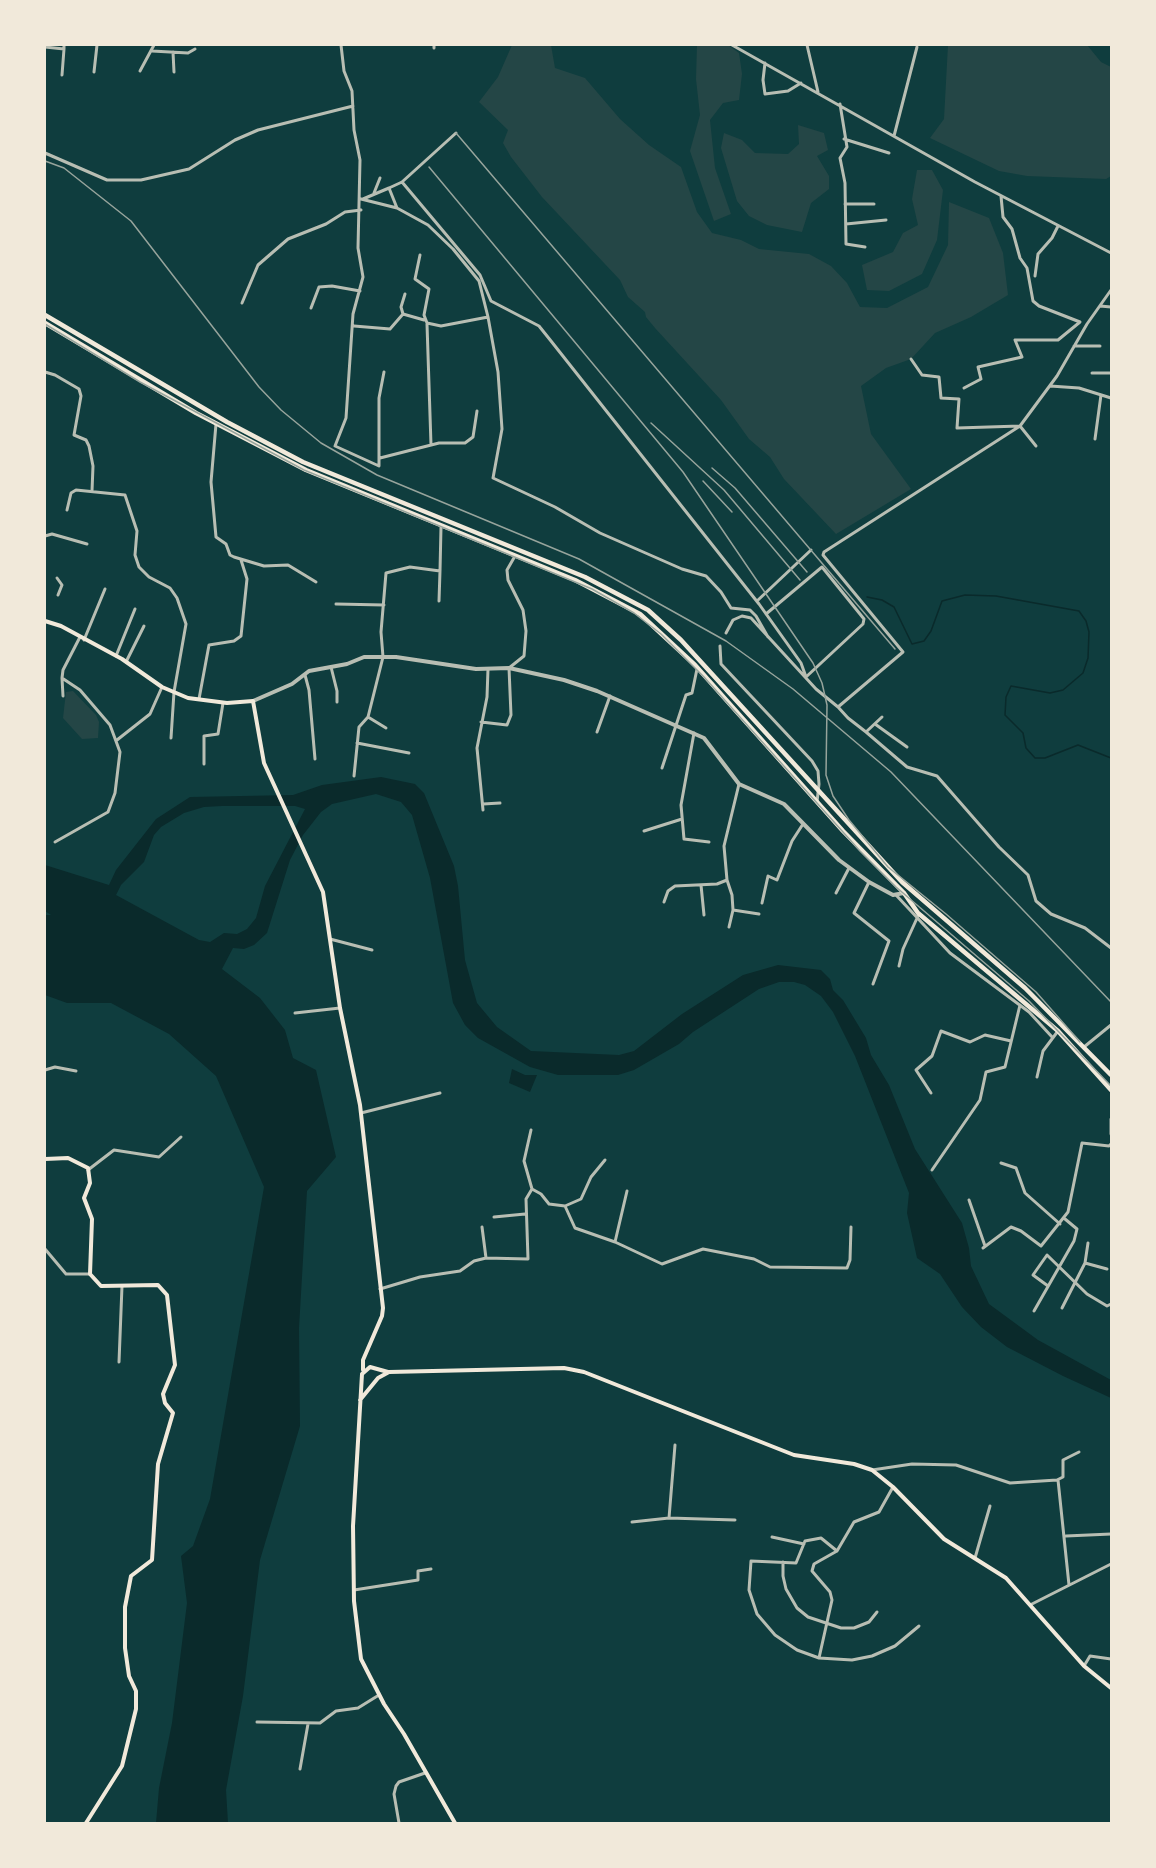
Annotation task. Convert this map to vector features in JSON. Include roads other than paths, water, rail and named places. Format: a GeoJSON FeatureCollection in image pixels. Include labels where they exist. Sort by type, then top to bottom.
{"type":"FeatureCollection","features":[{"type":"Feature","properties":{"kind":"highway"},"geometry":{"type":"LineString","coordinates":[[45,315],[227,422],[303,462],[585,577],[648,610],[681,640],[902,882],[1025,988],[1111,1075]]}},
{"type":"Feature","properties":{"kind":"highway"},"geometry":{"type":"LineString","coordinates":[[45,323],[216,424],[314,474],[575,580],[640,614],[697,667],[817,802],[904,893],[918,913],[1058,1031],[1111,1090]]}},
{"type":"Feature","properties":{"kind":"main road"},"geometry":{"type":"LineString","coordinates":[[45,621],[116,656],[162,687],[174,692],[199,699],[223,702],[254,701],[264,763],[323,892],[340,1008],[361,1113],[382,1316],[363,1360],[360,1400],[353,1526],[354,1590],[361,1659],[424,1773],[455,1823]]}},
{"type":"Feature","properties":{"kind":"main road"},"geometry":{"type":"LineString","coordinates":[[45,1159],[68,1158],[88,1170],[90,1183],[84,1198],[92,1219],[90,1274],[101,1286],[158,1285],[166,1295],[175,1365],[163,1394],[165,1403],[173,1413],[158,1464],[152,1560],[131,1576],[125,1607],[125,1648],[129,1676],[136,1691],[136,1709],[122,1766],[86,1823]]}},
{"type":"Feature","properties":{"kind":"main road"},"geometry":{"type":"LineString","coordinates":[[363,1370],[370,1367],[389,1372],[564,1368],[584,1372],[794,1455],[854,1464],[872,1470],[893,1487],[944,1539],[1006,1578],[1084,1666],[1111,1688]]}},
{"type":"Feature","properties":{"kind":"main road"},"geometry":{"type":"LineString","coordinates":[[376,1369],[378,1378]]}},
{"type":"Feature","properties":{"kind":"main road"},"geometry":{"type":"LineString","coordinates":[[360,1400],[378,1378],[389,1372]]}},
{"type":"Feature","properties":{"kind":"main road"},"geometry":{"type":"LineString","coordinates":[[362,1379],[366,1383],[373,1384]]}},
{"type":"Feature","properties":{"kind":"street"},"geometry":{"type":"LineString","coordinates":[[94,72],[97,45]]}},
{"type":"Feature","properties":{"kind":"street"},"geometry":{"type":"LineString","coordinates":[[140,71],[154,45]]}},
{"type":"Feature","properties":{"kind":"street"},"geometry":{"type":"LineString","coordinates":[[341,45],[344,71],[352,91],[354,130],[360,160],[361,210],[358,248],[363,277],[353,326],[346,418],[335,446],[379,466],[379,398],[384,372]]}},
{"type":"Feature","properties":{"kind":"street"},"geometry":{"type":"LineString","coordinates":[[732,45],[1001,196],[1111,253]]}},
{"type":"Feature","properties":{"kind":"street"},"geometry":{"type":"LineString","coordinates":[[807,45],[818,92]]}},
{"type":"Feature","properties":{"kind":"street"},"geometry":{"type":"LineString","coordinates":[[45,47],[64,47],[62,75]]}},
{"type":"Feature","properties":{"kind":"street"},"geometry":{"type":"LineString","coordinates":[[894,136],[916,47]]}},
{"type":"Feature","properties":{"kind":"street"},"geometry":{"type":"LineString","coordinates":[[152,51],[188,53],[195,49]]}},
{"type":"Feature","properties":{"kind":"street"},"geometry":{"type":"LineString","coordinates":[[173,52],[174,72]]}},
{"type":"Feature","properties":{"kind":"street"},"geometry":{"type":"LineString","coordinates":[[765,63],[762,81],[765,94],[789,91],[802,83]]}},
{"type":"Feature","properties":{"kind":"street"},"geometry":{"type":"LineString","coordinates":[[840,104],[847,150],[840,158],[846,244],[865,247]]}},
{"type":"Feature","properties":{"kind":"street"},"geometry":{"type":"LineString","coordinates":[[45,153],[107,180],[141,180],[189,169],[235,140],[258,130],[353,106]]}},
{"type":"Feature","properties":{"kind":"street"},"geometry":{"type":"LineString","coordinates":[[361,199],[402,182],[456,133]]}},
{"type":"Feature","properties":{"kind":"street"},"geometry":{"type":"LineString","coordinates":[[844,139],[889,153]]}},
{"type":"Feature","properties":{"kind":"street"},"geometry":{"type":"LineString","coordinates":[[374,194],[380,178]]}},
{"type":"Feature","properties":{"kind":"street"},"geometry":{"type":"LineString","coordinates":[[402,182],[480,275],[487,297],[491,302],[539,326],[766,614],[801,663],[806,677]]}},
{"type":"Feature","properties":{"kind":"street"},"geometry":{"type":"LineString","coordinates":[[389,188],[397,208]]}},
{"type":"Feature","properties":{"kind":"street"},"geometry":{"type":"LineString","coordinates":[[964,388],[981,378],[978,367],[1022,357],[1016,340],[1058,340],[1080,322],[1039,306],[1033,301],[1028,268],[1020,258],[1012,229],[1003,217],[1001,196]]}},
{"type":"Feature","properties":{"kind":"street"},"geometry":{"type":"LineString","coordinates":[[361,199],[397,208],[428,225],[453,249],[479,282],[498,372],[502,429],[493,478],[555,507],[600,533],[682,569],[706,576],[721,592],[731,608],[750,610],[770,640]]}},
{"type":"Feature","properties":{"kind":"street"},"geometry":{"type":"LineString","coordinates":[[845,204],[874,204]]}},
{"type":"Feature","properties":{"kind":"street"},"geometry":{"type":"LineString","coordinates":[[242,303],[258,265],[288,239],[326,224],[345,212],[361,210]]}},
{"type":"Feature","properties":{"kind":"street"},"geometry":{"type":"LineString","coordinates":[[846,224],[886,220]]}},
{"type":"Feature","properties":{"kind":"street"},"geometry":{"type":"LineString","coordinates":[[1035,276],[1038,254],[1052,238],[1058,226]]}},
{"type":"Feature","properties":{"kind":"street"},"geometry":{"type":"LineString","coordinates":[[420,255],[415,279],[429,289],[425,321],[430,445]]}},
{"type":"Feature","properties":{"kind":"street"},"geometry":{"type":"LineString","coordinates":[[311,308],[319,287],[332,286],[360,291]]}},
{"type":"Feature","properties":{"kind":"street"},"geometry":{"type":"LineString","coordinates":[[838,706],[903,652],[823,555],[824,552],[1020,426],[1050,386],[1111,290]]}},
{"type":"Feature","properties":{"kind":"street"},"geometry":{"type":"LineString","coordinates":[[403,314],[401,307],[405,294]]}},
{"type":"Feature","properties":{"kind":"street"},"geometry":{"type":"LineString","coordinates":[[1100,306],[1111,307]]}},
{"type":"Feature","properties":{"kind":"street"},"geometry":{"type":"LineString","coordinates":[[403,314],[441,326],[488,318]]}},
{"type":"Feature","properties":{"kind":"street"},"geometry":{"type":"LineString","coordinates":[[353,326],[390,329],[403,314]]}},
{"type":"Feature","properties":{"kind":"street"},"geometry":{"type":"LineString","coordinates":[[1074,346],[1100,346]]}},
{"type":"Feature","properties":{"kind":"street"},"geometry":{"type":"LineString","coordinates":[[911,359],[922,375],[939,377],[941,399],[960,399],[957,428],[1020,426]]}},
{"type":"Feature","properties":{"kind":"street"},"geometry":{"type":"LineString","coordinates":[[45,372],[79,389],[81,396],[74,435],[86,440],[89,446],[93,466],[92,491]]}},
{"type":"Feature","properties":{"kind":"street"},"geometry":{"type":"LineString","coordinates":[[1092,373],[1111,373]]}},
{"type":"Feature","properties":{"kind":"street"},"geometry":{"type":"LineString","coordinates":[[1050,386],[1079,388],[1111,398]]}},
{"type":"Feature","properties":{"kind":"street"},"geometry":{"type":"LineString","coordinates":[[1095,439],[1101,396]]}},
{"type":"Feature","properties":{"kind":"street"},"geometry":{"type":"LineString","coordinates":[[380,458],[430,445],[469,441],[473,437],[477,411]]}},
{"type":"Feature","properties":{"kind":"street"},"geometry":{"type":"LineString","coordinates":[[216,424],[211,482],[216,537],[226,544],[230,555],[264,566],[288,566],[316,582]]}},
{"type":"Feature","properties":{"kind":"street"},"geometry":{"type":"LineString","coordinates":[[1020,426],[1036,446]]}},
{"type":"Feature","properties":{"kind":"street"},"geometry":{"type":"LineString","coordinates":[[67,510],[71,493],[76,490],[125,495],[137,531],[135,555],[139,567],[149,577],[170,588],[177,598],[186,624],[174,692],[171,738]]}},
{"type":"Feature","properties":{"kind":"street"},"geometry":{"type":"LineString","coordinates":[[439,601],[441,527]]}},
{"type":"Feature","properties":{"kind":"street"},"geometry":{"type":"LineString","coordinates":[[45,536],[52,534],[87,544]]}},
{"type":"Feature","properties":{"kind":"street"},"geometry":{"type":"LineString","coordinates":[[756,601],[811,550]]}},
{"type":"Feature","properties":{"kind":"street"},"geometry":{"type":"LineString","coordinates":[[509,669],[524,656],[526,631],[523,610],[508,580],[507,570],[515,556]]}},
{"type":"Feature","properties":{"kind":"street"},"geometry":{"type":"LineString","coordinates":[[199,699],[209,645],[234,641],[241,636],[247,579],[241,559]]}},
{"type":"Feature","properties":{"kind":"street"},"geometry":{"type":"LineString","coordinates":[[354,776],[359,727],[368,717],[383,657],[381,632],[386,573],[410,567],[440,571]]}},
{"type":"Feature","properties":{"kind":"street"},"geometry":{"type":"LineString","coordinates":[[766,614],[822,567],[864,619],[863,624],[806,677]]}},
{"type":"Feature","properties":{"kind":"street"},"geometry":{"type":"LineString","coordinates":[[57,578],[62,585],[58,595]]}},
{"type":"Feature","properties":{"kind":"street"},"geometry":{"type":"LineString","coordinates":[[63,696],[63,670],[82,639],[105,589]]}},
{"type":"Feature","properties":{"kind":"street"},"geometry":{"type":"LineString","coordinates":[[336,603],[362,606],[384,605]]}},
{"type":"Feature","properties":{"kind":"street"},"geometry":{"type":"LineString","coordinates":[[116,656],[135,609]]}},
{"type":"Feature","properties":{"kind":"street"},"geometry":{"type":"LineString","coordinates":[[726,633],[733,620],[747,617],[848,718],[906,767],[937,776],[999,847],[1028,875],[1036,902],[1051,914],[1085,928],[1111,948]]}},
{"type":"Feature","properties":{"kind":"street"},"geometry":{"type":"LineString","coordinates":[[126,662],[144,626]]}},
{"type":"Feature","properties":{"kind":"street"},"geometry":{"type":"LineString","coordinates":[[720,646],[721,664],[812,761],[818,771],[820,791],[817,802]]}},
{"type":"Feature","properties":{"kind":"street"},"geometry":{"type":"LineString","coordinates":[[254,701],[292,684],[305,674],[364,657],[509,669],[564,680],[610,696],[704,738],[739,784],[784,804],[849,868],[879,889],[896,896],[918,916],[950,953],[1020,1005],[1053,1038]]}},
{"type":"Feature","properties":{"kind":"street"},"geometry":{"type":"LineString","coordinates":[[331,667],[337,691],[337,702]]}},
{"type":"Feature","properties":{"kind":"street"},"geometry":{"type":"LineString","coordinates":[[662,768],[686,695],[692,693],[697,667]]}},
{"type":"Feature","properties":{"kind":"street"},"geometry":{"type":"LineString","coordinates":[[483,810],[477,758],[481,722],[487,697],[488,669]]}},
{"type":"Feature","properties":{"kind":"street"},"geometry":{"type":"LineString","coordinates":[[481,722],[507,725],[511,715],[509,669]]}},
{"type":"Feature","properties":{"kind":"street"},"geometry":{"type":"LineString","coordinates":[[305,674],[309,690],[315,759]]}},
{"type":"Feature","properties":{"kind":"street"},"geometry":{"type":"LineString","coordinates":[[55,842],[108,812],[115,793],[120,752],[110,725],[74,685],[62,678]]}},
{"type":"Feature","properties":{"kind":"street"},"geometry":{"type":"LineString","coordinates":[[117,740],[150,714],[162,687]]}},
{"type":"Feature","properties":{"kind":"street"},"geometry":{"type":"LineString","coordinates":[[597,732],[610,696]]}},
{"type":"Feature","properties":{"kind":"street"},"geometry":{"type":"LineString","coordinates":[[204,764],[204,736],[218,734],[223,702]]}},
{"type":"Feature","properties":{"kind":"street"},"geometry":{"type":"LineString","coordinates":[[368,717],[386,728]]}},
{"type":"Feature","properties":{"kind":"street"},"geometry":{"type":"LineString","coordinates":[[867,732],[882,717]]}},
{"type":"Feature","properties":{"kind":"street"},"geometry":{"type":"LineString","coordinates":[[874,724],[907,747]]}},
{"type":"Feature","properties":{"kind":"street"},"geometry":{"type":"LineString","coordinates":[[694,733],[681,805],[684,839],[709,842]]}},
{"type":"Feature","properties":{"kind":"street"},"geometry":{"type":"LineString","coordinates":[[357,743],[409,753]]}},
{"type":"Feature","properties":{"kind":"street"},"geometry":{"type":"LineString","coordinates":[[729,927],[733,910],[724,846],[739,784]]}},
{"type":"Feature","properties":{"kind":"street"},"geometry":{"type":"LineString","coordinates":[[483,804],[500,803]]}},
{"type":"Feature","properties":{"kind":"street"},"geometry":{"type":"LineString","coordinates":[[644,831],[682,819]]}},
{"type":"Feature","properties":{"kind":"street"},"geometry":{"type":"LineString","coordinates":[[762,903],[768,876],[777,880],[792,841],[803,824]]}},
{"type":"Feature","properties":{"kind":"street"},"geometry":{"type":"LineString","coordinates":[[836,893],[849,868]]}},
{"type":"Feature","properties":{"kind":"street"},"geometry":{"type":"LineString","coordinates":[[664,902],[668,891],[675,886],[701,885],[727,880]]}},
{"type":"Feature","properties":{"kind":"street"},"geometry":{"type":"LineString","coordinates":[[869,882],[854,913],[889,941],[873,984]]}},
{"type":"Feature","properties":{"kind":"street"},"geometry":{"type":"LineString","coordinates":[[701,885],[704,915]]}},
{"type":"Feature","properties":{"kind":"street"},"geometry":{"type":"LineString","coordinates":[[896,896],[904,893]]}},
{"type":"Feature","properties":{"kind":"street"},"geometry":{"type":"LineString","coordinates":[[733,910],[759,914]]}},
{"type":"Feature","properties":{"kind":"street"},"geometry":{"type":"LineString","coordinates":[[899,966],[903,949],[918,916]]}},
{"type":"Feature","properties":{"kind":"street"},"geometry":{"type":"LineString","coordinates":[[330,939],[372,950]]}},
{"type":"Feature","properties":{"kind":"street"},"geometry":{"type":"LineString","coordinates":[[932,1170],[980,1100],[986,1072],[1005,1068],[1020,1005]]}},
{"type":"Feature","properties":{"kind":"street"},"geometry":{"type":"LineString","coordinates":[[295,1013],[340,1008]]}},
{"type":"Feature","properties":{"kind":"street"},"geometry":{"type":"LineString","coordinates":[[1084,1047],[1111,1025]]}},
{"type":"Feature","properties":{"kind":"street"},"geometry":{"type":"LineString","coordinates":[[931,1092],[916,1070],[932,1056],[941,1031],[970,1042],[985,1035],[1011,1041]]}},
{"type":"Feature","properties":{"kind":"street"},"geometry":{"type":"LineString","coordinates":[[1037,1077],[1043,1051],[1058,1031]]}},
{"type":"Feature","properties":{"kind":"street"},"geometry":{"type":"LineString","coordinates":[[45,1070],[55,1067],[76,1071]]}},
{"type":"Feature","properties":{"kind":"street"},"geometry":{"type":"LineString","coordinates":[[361,1113],[440,1093]]}},
{"type":"Feature","properties":{"kind":"street"},"geometry":{"type":"LineString","coordinates":[[1111,1119],[1111,1134]]}},
{"type":"Feature","properties":{"kind":"street"},"geometry":{"type":"LineString","coordinates":[[380,1289],[420,1277],[460,1271],[474,1261],[486,1258],[528,1259],[526,1199],[532,1189],[524,1161],[531,1130]]}},
{"type":"Feature","properties":{"kind":"street"},"geometry":{"type":"LineString","coordinates":[[88,1170],[114,1150],[159,1157],[181,1137]]}},
{"type":"Feature","properties":{"kind":"street"},"geometry":{"type":"LineString","coordinates":[[969,1200],[984,1247],[1011,1227],[1021,1231],[1041,1246],[1068,1212],[1082,1143],[1109,1146],[1111,1144]]}},
{"type":"Feature","properties":{"kind":"street"},"geometry":{"type":"LineString","coordinates":[[532,1189],[542,1194],[546,1202],[565,1206],[581,1199],[591,1177],[604,1160]]}},
{"type":"Feature","properties":{"kind":"street"},"geometry":{"type":"LineString","coordinates":[[1001,1163],[1016,1168],[1025,1193],[1060,1224]]}},
{"type":"Feature","properties":{"kind":"street"},"geometry":{"type":"LineString","coordinates":[[615,1242],[627,1191]]}},
{"type":"Feature","properties":{"kind":"street"},"geometry":{"type":"LineString","coordinates":[[565,1206],[575,1228],[615,1242],[662,1264],[703,1249],[754,1259],[770,1267],[847,1268],[850,1260],[851,1227]]}},
{"type":"Feature","properties":{"kind":"street"},"geometry":{"type":"LineString","coordinates":[[494,1217],[526,1214]]}},
{"type":"Feature","properties":{"kind":"street"},"geometry":{"type":"LineString","coordinates":[[1034,1311],[1077,1233],[1075,1227],[1064,1218]]}},
{"type":"Feature","properties":{"kind":"street"},"geometry":{"type":"LineString","coordinates":[[482,1227],[486,1258]]}},
{"type":"Feature","properties":{"kind":"street"},"geometry":{"type":"LineString","coordinates":[[1062,1308],[1085,1263],[1088,1244]]}},
{"type":"Feature","properties":{"kind":"street"},"geometry":{"type":"LineString","coordinates":[[45,1250],[66,1274],[90,1274]]}},
{"type":"Feature","properties":{"kind":"street"},"geometry":{"type":"LineString","coordinates":[[1048,1286],[1034,1277],[1033,1272],[1047,1255],[1087,1294],[1107,1306],[1111,1304]]}},
{"type":"Feature","properties":{"kind":"street"},"geometry":{"type":"LineString","coordinates":[[1085,1263],[1107,1269]]}},
{"type":"Feature","properties":{"kind":"street"},"geometry":{"type":"LineString","coordinates":[[119,1362],[122,1286]]}},
{"type":"Feature","properties":{"kind":"street"},"geometry":{"type":"LineString","coordinates":[[669,1518],[675,1445]]}},
{"type":"Feature","properties":{"kind":"street"},"geometry":{"type":"LineString","coordinates":[[872,1470],[912,1464],[956,1465],[1010,1482],[1058,1480],[1063,1477],[1063,1461],[1079,1452]]}},
{"type":"Feature","properties":{"kind":"street"},"geometry":{"type":"LineString","coordinates":[[1058,1480],[1066,1536],[1069,1585]]}},
{"type":"Feature","properties":{"kind":"street"},"geometry":{"type":"LineString","coordinates":[[819,1658],[828,1624],[830,1592],[824,1588],[812,1571],[814,1564],[837,1551],[854,1522],[879,1512],[893,1487]]}},
{"type":"Feature","properties":{"kind":"street"},"geometry":{"type":"LineString","coordinates":[[975,1558],[990,1506]]}},
{"type":"Feature","properties":{"kind":"street"},"geometry":{"type":"LineString","coordinates":[[632,1522],[669,1518],[735,1520]]}},
{"type":"Feature","properties":{"kind":"street"},"geometry":{"type":"LineString","coordinates":[[1066,1536],[1111,1534]]}},
{"type":"Feature","properties":{"kind":"street"},"geometry":{"type":"LineString","coordinates":[[772,1537],[804,1544]]}},
{"type":"Feature","properties":{"kind":"street"},"geometry":{"type":"LineString","coordinates":[[837,1551],[821,1538],[805,1541],[796,1563],[751,1562],[749,1590],[757,1614],[775,1635],[797,1650],[819,1658],[852,1660],[872,1656],[895,1646],[919,1626]]}},
{"type":"Feature","properties":{"kind":"street"},"geometry":{"type":"LineString","coordinates":[[783,1562],[783,1576],[797,1608],[808,1617],[828,1624],[854,1628],[869,1622],[877,1612]]}},
{"type":"Feature","properties":{"kind":"street"},"geometry":{"type":"LineString","coordinates":[[1030,1605],[1111,1563]]}},
{"type":"Feature","properties":{"kind":"street"},"geometry":{"type":"LineString","coordinates":[[354,1590],[418,1580],[418,1571],[431,1569]]}},
{"type":"Feature","properties":{"kind":"street"},"geometry":{"type":"LineString","coordinates":[[1084,1666],[1090,1656],[1111,1659]]}},
{"type":"Feature","properties":{"kind":"street"},"geometry":{"type":"LineString","coordinates":[[257,1722],[320,1723],[336,1711],[358,1708],[380,1695]]}},
{"type":"Feature","properties":{"kind":"street"},"geometry":{"type":"LineString","coordinates":[[300,1770],[308,1724]]}},
{"type":"Feature","properties":{"kind":"street"},"geometry":{"type":"LineString","coordinates":[[399,1823],[394,1794],[396,1786],[399,1782],[424,1773]]}},
{"type":"Feature","properties":{"kind":"waterway"},"geometry":{"type":"LineString","coordinates":[[867,597],[882,600],[894,607],[912,644],[924,641],[931,631],[942,601],[965,595],[996,596],[1079,611],[1086,621],[1089,632],[1088,658],[1083,673],[1063,690],[1050,693],[1011,686],[1006,697],[1005,715],[1023,733],[1026,748],[1035,758],[1045,758],[1078,745],[1111,758]]}},
{"type":"Feature","properties":{"kind":"railway"},"geometry":{"type":"LineString","coordinates":[[456,133],[895,649]]}},
{"type":"Feature","properties":{"kind":"railway"},"geometry":{"type":"LineString","coordinates":[[45,161],[64,168],[131,221],[259,387],[281,410],[321,443],[377,475],[579,559],[726,641],[793,689],[891,772],[1111,1002]]}},
{"type":"Feature","properties":{"kind":"railway"},"geometry":{"type":"LineString","coordinates":[[429,167],[683,472],[813,663],[822,683],[827,705],[826,775],[833,796],[849,820],[888,867],[1036,992],[1080,1042]]}},
{"type":"Feature","properties":{"kind":"railway"},"geometry":{"type":"LineString","coordinates":[[45,324],[140,382],[304,470],[592,589],[634,613],[661,634],[704,677],[860,851],[896,887],[1029,1001],[1111,1086]]}},
{"type":"Feature","properties":{"kind":"railway"},"geometry":{"type":"LineString","coordinates":[[651,423],[724,490],[800,580]]}},
{"type":"Feature","properties":{"kind":"railway"},"geometry":{"type":"LineString","coordinates":[[712,468],[735,488],[807,572]]}},
{"type":"Feature","properties":{"kind":"railway"},"geometry":{"type":"LineString","coordinates":[[703,481],[732,512]]}}]}
